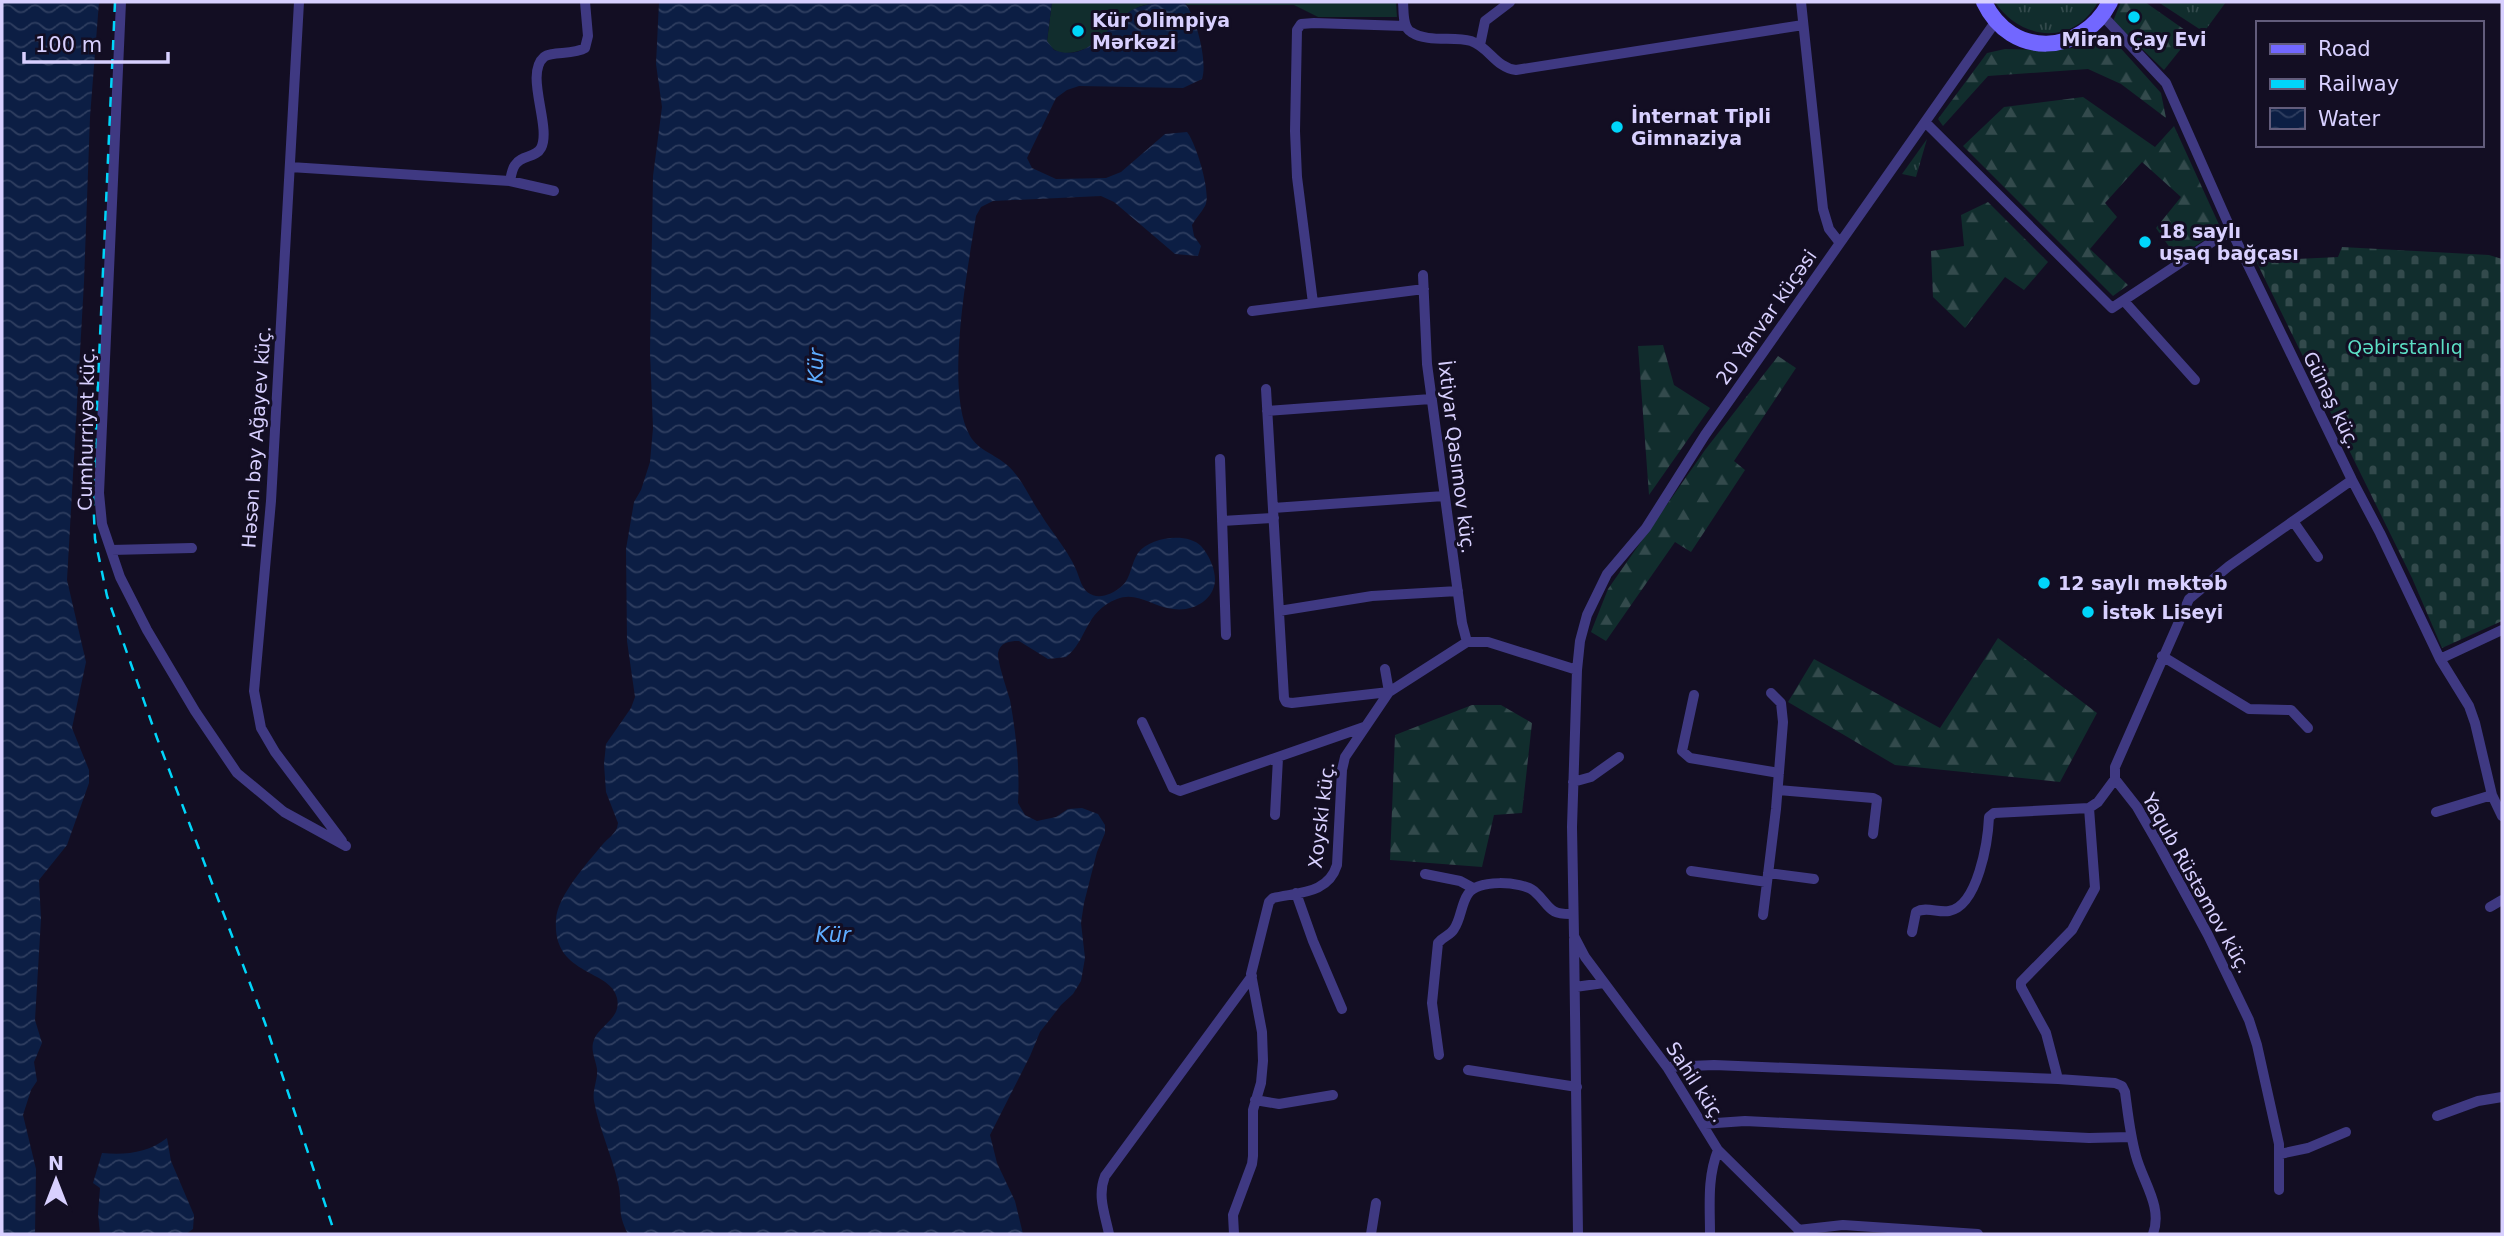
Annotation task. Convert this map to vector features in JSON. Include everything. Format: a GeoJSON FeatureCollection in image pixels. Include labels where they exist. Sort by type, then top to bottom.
{"type":"FeatureCollection","features":[{"type":"Feature","properties":{"kind":"main road"},"geometry":{"type":"LineString","coordinates":[[1984,2],[1996,21],[2017,37],[2043,44],[2057,43],[2086,32],[2106,9]]}},
{"type":"Feature","properties":{"kind":"street","name":"Cumhurriyət küç."},"geometry":{"type":"LineString","coordinates":[[121,2],[99,493],[102,524],[120,577],[147,630],[195,711],[237,773],[284,812],[346,846]]}},
{"type":"Feature","properties":{"kind":"street","name":"Həsən bəy Ağayev küç."},"geometry":{"type":"LineString","coordinates":[[299,2],[271,501],[254,691],[261,728],[275,752],[346,846]]}},
{"type":"Feature","properties":{"kind":"street"},"geometry":{"type":"LineString","coordinates":[[510,181],[515,164],[527,156],[536,155],[542,147],[543,131],[537,85],[538,68],[542,58],[547,55],[578,53],[586,48],[589,36],[585,2]]}},
{"type":"Feature","properties":{"kind":"street"},"geometry":{"type":"LineString","coordinates":[[1404,2],[1405,26],[1409,31],[1418,35],[1467,40],[1480,45],[1505,68],[1516,70],[1803,25]]}},
{"type":"Feature","properties":{"kind":"street"},"geometry":{"type":"LineString","coordinates":[[1480,45],[1485,21],[1510,2]]}},
{"type":"Feature","properties":{"kind":"street"},"geometry":{"type":"LineString","coordinates":[[1801,2],[1823,209],[1829,229],[1840,243]]}},
{"type":"Feature","properties":{"kind":"street","name":"Günəş küç."},"geometry":{"type":"LineString","coordinates":[[2106,9],[2166,83],[2232,232],[2351,480],[2380,533],[2440,659],[2473,715],[2493,795],[2502,816]]}},
{"type":"Feature","properties":{"kind":"street","name":"20 Yanvar küçəsi"},"geometry":{"type":"LineString","coordinates":[[1580,641],[1587,615],[1607,574],[1646,528],[1705,435],[1996,21]]}},
{"type":"Feature","properties":{"kind":"street"},"geometry":{"type":"LineString","coordinates":[[1313,303],[1297,177],[1297,30],[1301,24],[1314,23],[1405,26]]}},
{"type":"Feature","properties":{"kind":"street"},"geometry":{"type":"LineString","coordinates":[[1926,123],[2112,308],[2218,238],[2232,232]]}},
{"type":"Feature","properties":{"kind":"street"},"geometry":{"type":"LineString","coordinates":[[289,167],[510,181],[554,191]]}},
{"type":"Feature","properties":{"kind":"street","name":"İxtiyar Qasımov küç."},"geometry":{"type":"LineString","coordinates":[[1423,275],[1425,345],[1431,399],[1467,642]]}},
{"type":"Feature","properties":{"kind":"street"},"geometry":{"type":"LineString","coordinates":[[1252,311],[1424,289]]}},
{"type":"Feature","properties":{"kind":"street"},"geometry":{"type":"LineString","coordinates":[[2124,301],[2195,380]]}},
{"type":"Feature","properties":{"kind":"street"},"geometry":{"type":"LineString","coordinates":[[1266,389],[1286,702],[1320,701],[1390,692],[1385,669]]}},
{"type":"Feature","properties":{"kind":"street"},"geometry":{"type":"LineString","coordinates":[[1268,411],[1431,399]]}},
{"type":"Feature","properties":{"kind":"street"},"geometry":{"type":"LineString","coordinates":[[1220,459],[1226,635]]}},
{"type":"Feature","properties":{"kind":"street"},"geometry":{"type":"LineString","coordinates":[[1912,932],[1916,912],[1921,909],[1952,911],[1959,907],[1976,884],[1989,817],[1994,813],[2089,808],[2098,802],[2115,779],[2117,758],[2181,613],[2193,595],[2229,566],[2351,480]]}},
{"type":"Feature","properties":{"kind":"street"},"geometry":{"type":"LineString","coordinates":[[1222,521],[1273,513],[1444,496]]}},
{"type":"Feature","properties":{"kind":"street"},"geometry":{"type":"LineString","coordinates":[[2293,521],[2318,557]]}},
{"type":"Feature","properties":{"kind":"street"},"geometry":{"type":"LineString","coordinates":[[111,550],[192,548]]}},
{"type":"Feature","properties":{"kind":"street"},"geometry":{"type":"LineString","coordinates":[[1279,611],[1372,597],[1458,591]]}},
{"type":"Feature","properties":{"kind":"street"},"geometry":{"type":"LineString","coordinates":[[2440,659],[2502,630]]}},
{"type":"Feature","properties":{"kind":"street","name":"Sahil küç."},"geometry":{"type":"LineString","coordinates":[[1578,1234],[1573,782],[1580,641]]}},
{"type":"Feature","properties":{"kind":"street"},"geometry":{"type":"LineString","coordinates":[[1467,642],[1488,642],[1577,670]]}},
{"type":"Feature","properties":{"kind":"street","name":"Xoyski küç."},"geometry":{"type":"LineString","coordinates":[[1234,1234],[1233,1215],[1252,1164],[1253,1110],[1261,1083],[1262,1041],[1252,976],[1256,949],[1269,902],[1273,898],[1323,887],[1333,878],[1337,865],[1345,757],[1390,692],[1467,642]]}},
{"type":"Feature","properties":{"kind":"street"},"geometry":{"type":"LineString","coordinates":[[2162,656],[2249,709],[2291,710],[2308,728]]}},
{"type":"Feature","properties":{"kind":"street"},"geometry":{"type":"LineString","coordinates":[[1763,915],[1778,790],[1783,710],[1781,703],[1770,693]]}},
{"type":"Feature","properties":{"kind":"street"},"geometry":{"type":"LineString","coordinates":[[1694,695],[1682,751],[1684,755],[1779,773]]}},
{"type":"Feature","properties":{"kind":"street"},"geometry":{"type":"LineString","coordinates":[[1142,722],[1173,788],[1180,791],[1364,727]]}},
{"type":"Feature","properties":{"kind":"street"},"geometry":{"type":"LineString","coordinates":[[1573,782],[1591,777],[1619,757]]}},
{"type":"Feature","properties":{"kind":"street"},"geometry":{"type":"LineString","coordinates":[[1275,815],[1278,758]]}},
{"type":"Feature","properties":{"kind":"street","name":"Yaqub Rüstəmov küç."},"geometry":{"type":"LineString","coordinates":[[2115,779],[2137,807],[2160,847],[2240,1000],[2257,1045],[2280,1154],[2279,1190]]}},
{"type":"Feature","properties":{"kind":"street"},"geometry":{"type":"LineString","coordinates":[[1778,790],[1873,798],[1878,805],[1873,834]]}},
{"type":"Feature","properties":{"kind":"street"},"geometry":{"type":"LineString","coordinates":[[2436,812],[2493,795]]}},
{"type":"Feature","properties":{"kind":"street"},"geometry":{"type":"LineString","coordinates":[[2058,1079],[2046,1033],[2021,987],[2021,982],[2072,930],[2095,888],[2089,808]]}},
{"type":"Feature","properties":{"kind":"street"},"geometry":{"type":"LineString","coordinates":[[1691,871],[1814,879]]}},
{"type":"Feature","properties":{"kind":"street"},"geometry":{"type":"LineString","coordinates":[[1425,874],[1461,881],[1473,888],[1515,883],[1534,891],[1552,911],[1573,914]]}},
{"type":"Feature","properties":{"kind":"street"},"geometry":{"type":"LineString","coordinates":[[1439,1055],[1432,1003],[1438,943],[1452,933],[1468,893],[1473,888]]}},
{"type":"Feature","properties":{"kind":"street"},"geometry":{"type":"LineString","coordinates":[[1296,893],[1342,1009]]}},
{"type":"Feature","properties":{"kind":"street"},"geometry":{"type":"LineString","coordinates":[[2490,906],[2502,900]]}},
{"type":"Feature","properties":{"kind":"street","name":"Sahil küç."},"geometry":{"type":"LineString","coordinates":[[1574,936],[1585,957],[1667,1067],[1718,1150],[1800,1232]]}},
{"type":"Feature","properties":{"kind":"street"},"geometry":{"type":"LineString","coordinates":[[1109,1234],[1101,1197],[1105,1176],[1252,976]]}},
{"type":"Feature","properties":{"kind":"street"},"geometry":{"type":"LineString","coordinates":[[1575,987],[1604,982]]}},
{"type":"Feature","properties":{"kind":"street"},"geometry":{"type":"LineString","coordinates":[[1667,1067],[1714,1065],[2115,1083],[2122,1086],[2125,1092],[2131,1137],[2155,1210],[2156,1227],[2153,1234]]}},
{"type":"Feature","properties":{"kind":"street"},"geometry":{"type":"LineString","coordinates":[[1468,1070],[1577,1087]]}},
{"type":"Feature","properties":{"kind":"street"},"geometry":{"type":"LineString","coordinates":[[1255,1100],[1279,1104],[1333,1095]]}},
{"type":"Feature","properties":{"kind":"street"},"geometry":{"type":"LineString","coordinates":[[2437,1116],[2478,1101],[2502,1097]]}},
{"type":"Feature","properties":{"kind":"street"},"geometry":{"type":"LineString","coordinates":[[1702,1124],[1745,1121],[2089,1138],[2131,1137]]}},
{"type":"Feature","properties":{"kind":"street"},"geometry":{"type":"LineString","coordinates":[[2280,1154],[2308,1148],[2346,1132]]}},
{"type":"Feature","properties":{"kind":"street"},"geometry":{"type":"LineString","coordinates":[[1710,1234],[1709,1182],[1718,1150]]}},
{"type":"Feature","properties":{"kind":"street"},"geometry":{"type":"LineString","coordinates":[[1371,1234],[1377,1203]]}},
{"type":"Feature","properties":{"kind":"street"},"geometry":{"type":"LineString","coordinates":[[1800,1232],[1843,1226],[1978,1234]]}},
{"type":"Feature","properties":{"kind":"green space","name":"Kür Olimpiya Mərkəzi"},"geometry":{"type":"Polygon","coordinates":[[[1052,2],[1168,2],[1135,9],[1093,44],[1075,52],[1064,53],[1058,52],[1047,41],[1052,2]]]}},
{"type":"Feature","properties":{"kind":"green space","name":"Kür Olimpiya Mərkəzi"},"geometry":{"type":"Polygon","coordinates":[[[1184,2],[1396,2],[1397,17],[1318,17],[1294,5],[1187,5],[1184,2]]]}},
{"type":"Feature","properties":{"kind":"green space"},"geometry":{"type":"Polygon","coordinates":[[[1995,2],[2098,2],[2088,16],[2075,26],[2062,32],[2047,33],[2019,25],[1995,2]]]}},
{"type":"Feature","properties":{"kind":"green space"},"geometry":{"type":"Polygon","coordinates":[[[2121,2],[2145,2],[2192,35],[2164,70],[2113,21],[2121,2]]]}},
{"type":"Feature","properties":{"kind":"green space"},"geometry":{"type":"Polygon","coordinates":[[[2158,2],[2226,2],[2204,32],[2158,2]]]}},
{"type":"Feature","properties":{"kind":"green space"},"geometry":{"type":"Polygon","coordinates":[[[2107,33],[2161,93],[2166,118],[2121,84],[2088,69],[1988,76],[1943,126],[1938,119],[1987,53],[2005,49],[2074,48],[2107,33]]]}},
{"type":"Feature","properties":{"kind":"green space"},"geometry":{"type":"Polygon","coordinates":[[[2083,97],[2155,147],[2174,126],[2221,229],[2177,258],[2156,228],[2181,197],[2142,162],[2105,203],[2117,217],[2090,249],[2128,285],[2113,296],[1963,146],[2004,107],[2083,97]]]}},
{"type":"Feature","properties":{"kind":"green space"},"geometry":{"type":"Polygon","coordinates":[[[1927,139],[1916,177],[1902,174],[1927,139]]]}},
{"type":"Feature","properties":{"kind":"green space"},"geometry":{"type":"Polygon","coordinates":[[[1988,202],[2048,262],[2024,290],[2005,277],[1965,328],[1933,297],[1931,251],[1964,246],[1961,215],[1988,202]]]}},
{"type":"Feature","properties":{"kind":"green space","name":"Qəbirstanlıq"},"geometry":{"type":"Polygon","coordinates":[[[2342,247],[2489,255],[2502,259],[2502,621],[2442,648],[2412,578],[2256,261],[2338,257],[2342,247]]]}},
{"type":"Feature","properties":{"kind":"green space"},"geometry":{"type":"Polygon","coordinates":[[[1663,345],[1674,385],[1710,408],[1649,495],[1638,346],[1663,345]]]}},
{"type":"Feature","properties":{"kind":"green space"},"geometry":{"type":"Polygon","coordinates":[[[1778,356],[1796,368],[1734,461],[1745,470],[1691,552],[1675,542],[1606,641],[1591,632],[1608,589],[1705,450],[1778,356]]]}},
{"type":"Feature","properties":{"kind":"green space"},"geometry":{"type":"Polygon","coordinates":[[[1998,638],[2097,713],[2060,782],[1895,765],[1788,702],[1814,659],[1940,728],[1998,638]]]}},
{"type":"Feature","properties":{"kind":"green space"},"geometry":{"type":"Polygon","coordinates":[[[1472,705],[1501,705],[1532,723],[1522,813],[1494,815],[1482,867],[1390,860],[1395,735],[1472,705]]]}},
{"type":"Feature","properties":{"kind":"water"},"geometry":{"type":"Polygon","coordinates":[[[2,2],[99,2],[90,117],[84,282],[67,580],[86,662],[72,728],[89,770],[89,783],[67,845],[39,880],[41,919],[35,1020],[42,1043],[34,1062],[37,1081],[31,1090],[23,1115],[36,1169],[35,1234],[2,1234],[2,2]]]}},
{"type":"Feature","properties":{"kind":"water","name":"Kür"},"geometry":{"type":"Polygon","coordinates":[[[659,2],[1052,2],[1047,41],[1054,50],[1067,53],[1088,47],[1124,15],[1152,4],[1184,2],[1197,28],[1202,51],[1202,79],[1183,88],[1079,86],[1067,90],[1056,98],[1027,158],[1032,168],[1056,179],[1106,178],[1121,172],[1165,134],[1187,132],[1205,180],[1207,200],[1192,225],[1194,236],[1201,246],[1198,256],[1175,254],[1114,202],[1101,196],[993,201],[981,207],[976,216],[968,266],[958,360],[962,415],[973,441],[1007,465],[1021,482],[1068,553],[1083,587],[1092,595],[1110,594],[1127,579],[1138,553],[1151,543],[1169,538],[1187,539],[1201,546],[1211,562],[1215,580],[1211,594],[1201,604],[1187,609],[1166,608],[1131,597],[1117,599],[1098,611],[1079,643],[1066,657],[1048,659],[1019,641],[1003,644],[999,649],[998,657],[1014,725],[1018,803],[1025,815],[1037,821],[1056,817],[1068,809],[1082,808],[1098,814],[1105,825],[1084,903],[1081,923],[1085,958],[1081,981],[1040,1032],[990,1135],[997,1163],[1015,1201],[1023,1234],[628,1234],[622,1220],[618,1183],[594,1097],[597,1073],[593,1043],[599,1031],[616,1012],[617,998],[604,981],[572,962],[563,952],[557,938],[556,920],[562,901],[574,880],[617,828],[618,823],[606,792],[606,744],[631,708],[635,697],[627,641],[626,549],[634,502],[650,462],[653,428],[650,352],[653,176],[662,107],[656,64],[659,2]]]}},
{"type":"Feature","properties":{"kind":"water"},"geometry":{"type":"Polygon","coordinates":[[[167,1138],[171,1161],[194,1215],[193,1229],[186,1234],[100,1234],[100,1188],[93,1183],[102,1153],[136,1152],[167,1138]]]}},
{"type":"Feature","properties":{"kind":"railway"},"geometry":{"type":"LineString","coordinates":[[115,2],[93,494],[95,539],[107,596],[157,738],[265,1023],[335,1234]]}},
{"type":"Feature","properties":{"kind":"place","name":"Miran Çay Evi"},"geometry":{"type":"Point","coordinates":[2134,17]}},
{"type":"Feature","properties":{"kind":"place","name":"Kür Olimpiya Mərkəzi"},"geometry":{"type":"Point","coordinates":[1078,31]}},
{"type":"Feature","properties":{"kind":"place","name":"İnternat Tipli Gimnaziya"},"geometry":{"type":"Point","coordinates":[1617,127]}},
{"type":"Feature","properties":{"kind":"place","name":"18 saylı uşaq bağçası"},"geometry":{"type":"Point","coordinates":[2145,242]}},
{"type":"Feature","properties":{"kind":"place","name":"12 saylı məktəb"},"geometry":{"type":"Point","coordinates":[2044,583]}},
{"type":"Feature","properties":{"kind":"place","name":"İstək Liseyi"},"geometry":{"type":"Point","coordinates":[2088,612]}}]}
